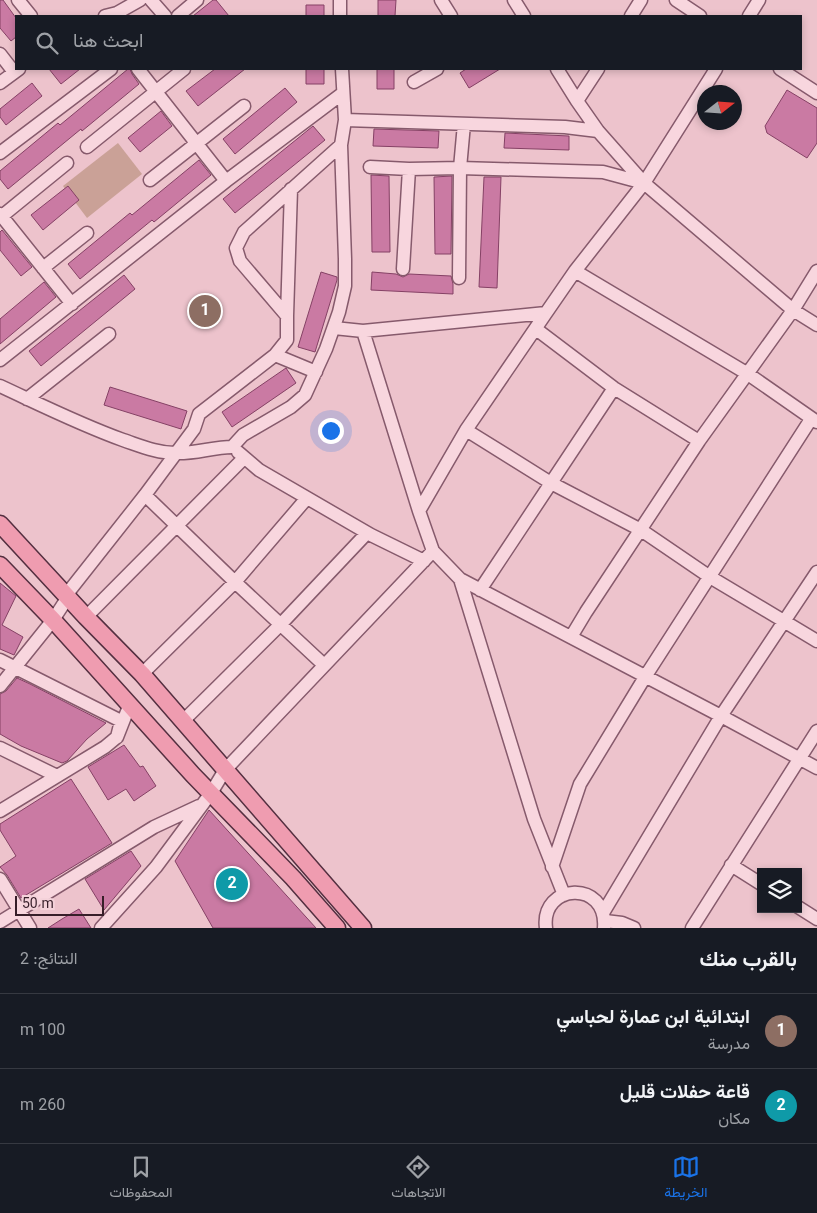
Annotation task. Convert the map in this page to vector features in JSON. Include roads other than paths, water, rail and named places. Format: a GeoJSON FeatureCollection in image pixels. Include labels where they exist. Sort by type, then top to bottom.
{"type":"FeatureCollection","features":[{"type":"Feature","properties":{"kind":"main road"},"geometry":{"type":"LineString","coordinates":[[0,524],[142,674],[363,928]]}},
{"type":"Feature","properties":{"kind":"main road"},"geometry":{"type":"LineString","coordinates":[[0,565],[130,704],[206,799],[293,878],[337,928]]}},
{"type":"Feature","properties":{"kind":"street"},"geometry":{"type":"LineString","coordinates":[[18,0],[30,15]]}},
{"type":"Feature","properties":{"kind":"street"},"geometry":{"type":"LineString","coordinates":[[110,15],[140,0]]}},
{"type":"Feature","properties":{"kind":"street"},"geometry":{"type":"LineString","coordinates":[[151,0],[164,15]]}},
{"type":"Feature","properties":{"kind":"street"},"geometry":{"type":"LineString","coordinates":[[179,15],[197,0]]}},
{"type":"Feature","properties":{"kind":"street"},"geometry":{"type":"LineString","coordinates":[[340,0],[340,15]]}},
{"type":"Feature","properties":{"kind":"street"},"geometry":{"type":"LineString","coordinates":[[441,0],[450,15]]}},
{"type":"Feature","properties":{"kind":"street"},"geometry":{"type":"LineString","coordinates":[[514,0],[523,15]]}},
{"type":"Feature","properties":{"kind":"street"},"geometry":{"type":"LineString","coordinates":[[632,15],[641,0]]}},
{"type":"Feature","properties":{"kind":"street"},"geometry":{"type":"LineString","coordinates":[[676,0],[698,15]]}},
{"type":"Feature","properties":{"kind":"street"},"geometry":{"type":"LineString","coordinates":[[750,15],[758,0]]}},
{"type":"Feature","properties":{"kind":"street"},"geometry":{"type":"LineString","coordinates":[[0,54],[15,70]]}},
{"type":"Feature","properties":{"kind":"street"},"geometry":{"type":"LineString","coordinates":[[0,153],[110,70]]}},
{"type":"Feature","properties":{"kind":"street"},"geometry":{"type":"LineString","coordinates":[[139,70],[226,181]]}},
{"type":"Feature","properties":{"kind":"street"},"geometry":{"type":"LineString","coordinates":[[87,147],[183,70]]}},
{"type":"Feature","properties":{"kind":"street"},"geometry":{"type":"LineString","coordinates":[[232,447],[243,435],[291,407],[305,395],[334,328],[345,286],[341,145],[345,120],[342,70]]}},
{"type":"Feature","properties":{"kind":"street"},"geometry":{"type":"LineString","coordinates":[[414,82],[436,70]]}},
{"type":"Feature","properties":{"kind":"street"},"geometry":{"type":"LineString","coordinates":[[558,70],[598,131],[644,183],[792,310],[817,326]]}},
{"type":"Feature","properties":{"kind":"street"},"geometry":{"type":"LineString","coordinates":[[577,101],[597,70]]}},
{"type":"Feature","properties":{"kind":"street"},"geometry":{"type":"LineString","coordinates":[[419,511],[466,430],[575,271],[644,183],[715,70]]}},
{"type":"Feature","properties":{"kind":"street"},"geometry":{"type":"LineString","coordinates":[[782,70],[817,93]]}},
{"type":"Feature","properties":{"kind":"street"},"geometry":{"type":"LineString","coordinates":[[0,83],[16,71]]}},
{"type":"Feature","properties":{"kind":"street"},"geometry":{"type":"LineString","coordinates":[[0,360],[226,181],[342,94]]}},
{"type":"Feature","properties":{"kind":"street"},"geometry":{"type":"LineString","coordinates":[[150,180],[244,106]]}},
{"type":"Feature","properties":{"kind":"street"},"geometry":{"type":"LineString","coordinates":[[345,120],[565,127],[598,131]]}},
{"type":"Feature","properties":{"kind":"street"},"geometry":{"type":"LineString","coordinates":[[459,278],[460,168],[464,124]]}},
{"type":"Feature","properties":{"kind":"street"},"geometry":{"type":"LineString","coordinates":[[288,316],[240,261],[236,248],[244,232],[341,145]]}},
{"type":"Feature","properties":{"kind":"street"},"geometry":{"type":"LineString","coordinates":[[67,162],[1,215],[72,304]]}},
{"type":"Feature","properties":{"kind":"street"},"geometry":{"type":"LineString","coordinates":[[370,167],[603,172],[644,183]]}},
{"type":"Feature","properties":{"kind":"street"},"geometry":{"type":"LineString","coordinates":[[403,269],[409,169]]}},
{"type":"Feature","properties":{"kind":"street"},"geometry":{"type":"LineString","coordinates":[[0,686],[53,620],[68,597],[70,590],[194,429],[199,414],[274,356],[287,340],[291,189]]}},
{"type":"Feature","properties":{"kind":"street"},"geometry":{"type":"LineString","coordinates":[[43,268],[87,233]]}},
{"type":"Feature","properties":{"kind":"street"},"geometry":{"type":"LineString","coordinates":[[552,867],[580,784],[645,677],[814,420],[748,374],[575,271]]}},
{"type":"Feature","properties":{"kind":"street"},"geometry":{"type":"LineString","coordinates":[[571,637],[699,441],[748,374],[817,271]]}},
{"type":"Feature","properties":{"kind":"street"},"geometry":{"type":"LineString","coordinates":[[334,328],[363,331],[546,314]]}},
{"type":"Feature","properties":{"kind":"street"},"geometry":{"type":"LineString","coordinates":[[536,329],[614,388],[699,441]]}},
{"type":"Feature","properties":{"kind":"street"},"geometry":{"type":"LineString","coordinates":[[363,331],[433,551],[460,579],[817,768]]}},
{"type":"Feature","properties":{"kind":"street"},"geometry":{"type":"LineString","coordinates":[[27,399],[109,334]]}},
{"type":"Feature","properties":{"kind":"street"},"geometry":{"type":"LineString","coordinates":[[274,356],[316,372]]}},
{"type":"Feature","properties":{"kind":"street"},"geometry":{"type":"LineString","coordinates":[[0,386],[108,436],[146,449],[175,453],[232,447],[259,470],[367,533],[424,561]]}},
{"type":"Feature","properties":{"kind":"street"},"geometry":{"type":"LineString","coordinates":[[480,590],[614,388]]}},
{"type":"Feature","properties":{"kind":"street"},"geometry":{"type":"LineString","coordinates":[[466,430],[551,483],[641,530],[710,578],[817,641]]}},
{"type":"Feature","properties":{"kind":"street"},"geometry":{"type":"LineString","coordinates":[[86,617],[244,458]]}},
{"type":"Feature","properties":{"kind":"street"},"geometry":{"type":"LineString","coordinates":[[145,495],[324,665]]}},
{"type":"Feature","properties":{"kind":"street"},"geometry":{"type":"LineString","coordinates":[[142,674],[235,582],[307,498]]}},
{"type":"Feature","properties":{"kind":"street"},"geometry":{"type":"LineString","coordinates":[[183,721],[281,624],[367,533]]}},
{"type":"Feature","properties":{"kind":"street"},"geometry":{"type":"LineString","coordinates":[[101,928],[156,867],[225,770],[433,551]]}},
{"type":"Feature","properties":{"kind":"street"},"geometry":{"type":"LineString","coordinates":[[604,920],[721,716],[817,572]]}},
{"type":"Feature","properties":{"kind":"street"},"geometry":{"type":"LineString","coordinates":[[460,579],[534,819],[564,895]]}},
{"type":"Feature","properties":{"kind":"street"},"geometry":{"type":"LineString","coordinates":[[0,660],[121,721],[116,737]]}},
{"type":"Feature","properties":{"kind":"street"},"geometry":{"type":"LineString","coordinates":[[0,811],[106,747],[116,737],[130,704]]}},
{"type":"Feature","properties":{"kind":"street"},"geometry":{"type":"LineString","coordinates":[[692,928],[817,731]]}},
{"type":"Feature","properties":{"kind":"street"},"geometry":{"type":"LineString","coordinates":[[0,748],[57,776]]}},
{"type":"Feature","properties":{"kind":"street"},"geometry":{"type":"LineString","coordinates":[[0,922],[154,827],[206,799]]}},
{"type":"Feature","properties":{"kind":"street"},"geometry":{"type":"LineString","coordinates":[[731,865],[757,881]]}},
{"type":"Feature","properties":{"kind":"street"},"geometry":{"type":"LineString","coordinates":[[0,879],[30,928]]}},
{"type":"Feature","properties":{"kind":"street"},"geometry":{"type":"LineString","coordinates":[[546,928],[546,916],[550,907],[556,900],[573,892],[583,893],[592,897],[599,904],[604,920]]}},
{"type":"Feature","properties":{"kind":"street"},"geometry":{"type":"LineString","coordinates":[[802,910],[817,919]]}},
{"type":"Feature","properties":{"kind":"street"},"geometry":{"type":"LineString","coordinates":[[604,920],[622,923],[634,928]]}},
{"type":"Feature","properties":{"kind":"place","name":"ابتدائية ابن عمارة لحباسي"},"geometry":{"type":"Point","coordinates":[205,311]}},
{"type":"Feature","properties":{"kind":"place","name":"قاعة حفلات قليل"},"geometry":{"type":"Point","coordinates":[232,884]}}]}
